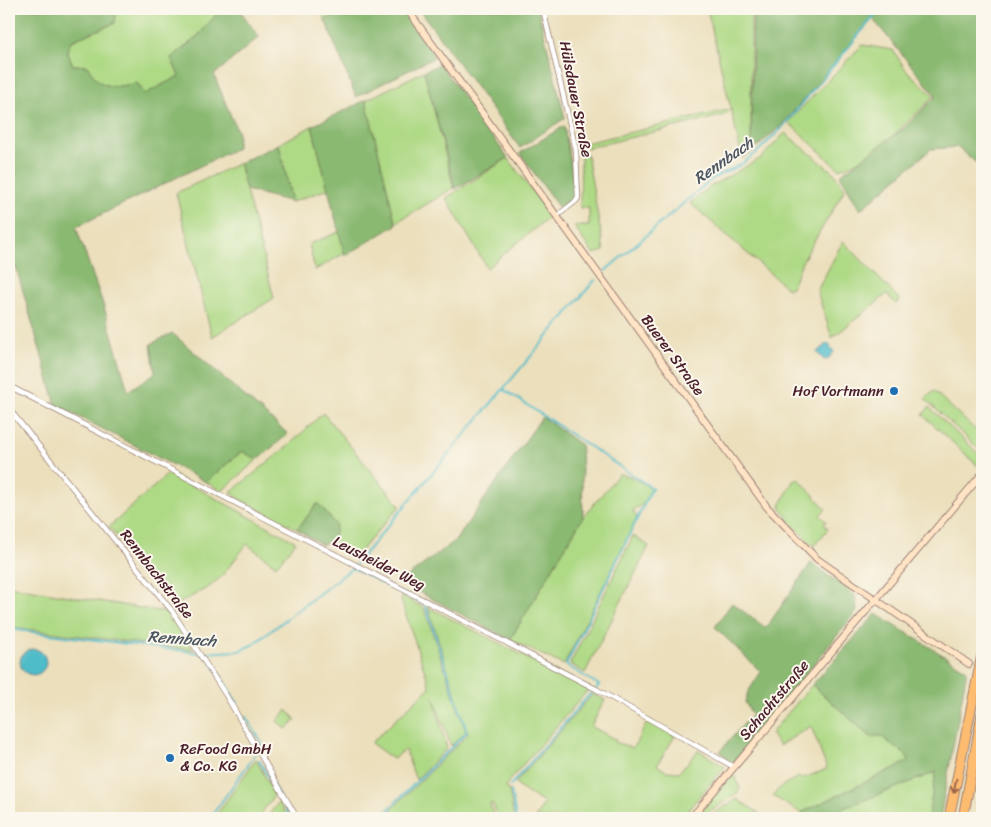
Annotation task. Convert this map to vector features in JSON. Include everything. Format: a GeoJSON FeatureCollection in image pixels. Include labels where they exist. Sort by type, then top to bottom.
{"type":"FeatureCollection","features":[{"type":"Feature","properties":{"kind":"highway"},"geometry":{"type":"LineString","coordinates":[[949,818],[982,655]]}},
{"type":"Feature","properties":{"kind":"highway"},"geometry":{"type":"LineString","coordinates":[[964,818],[982,714]]}},
{"type":"Feature","properties":{"kind":"main road","name":"Buerer Straße"},"geometry":{"type":"LineString","coordinates":[[407,9],[767,507],[817,559],[969,664]]}},
{"type":"Feature","properties":{"kind":"main road","name":"Schachtstraße"},"geometry":{"type":"LineString","coordinates":[[691,818],[982,474]]}},
{"type":"Feature","properties":{"kind":"street","name":"Hülsdauer Straße"},"geometry":{"type":"LineString","coordinates":[[543,9],[576,150],[578,198],[576,202],[558,216]]}},
{"type":"Feature","properties":{"kind":"street","name":"Leusheider Weg"},"geometry":{"type":"LineString","coordinates":[[9,386],[596,689],[734,767]]}},
{"type":"Feature","properties":{"kind":"street","name":"Rennbachstraße"},"geometry":{"type":"LineString","coordinates":[[9,409],[172,611],[231,702],[297,818]]}},
{"type":"Feature","properties":{"kind":"green space"},"geometry":{"type":"Polygon","coordinates":[[[9,9],[117,9],[115,23],[71,41],[67,51],[73,65],[88,66],[92,74],[102,83],[121,86],[137,83],[145,94],[179,76],[171,58],[196,38],[221,9],[239,9],[259,37],[214,75],[238,133],[237,148],[76,227],[104,307],[128,391],[155,373],[151,344],[172,333],[288,434],[257,460],[242,451],[206,482],[56,405],[16,267],[9,271],[9,9]]]}},
{"type":"Feature","properties":{"kind":"green space"},"geometry":{"type":"Polygon","coordinates":[[[116,9],[221,9],[196,38],[171,58],[179,76],[145,94],[137,83],[114,86],[102,83],[92,74],[88,66],[73,65],[67,51],[71,41],[115,23],[116,9]]]}},
{"type":"Feature","properties":{"kind":"green space"},"geometry":{"type":"Polygon","coordinates":[[[320,9],[352,9],[325,20],[320,9]]]}},
{"type":"Feature","properties":{"kind":"green space"},"geometry":{"type":"Polygon","coordinates":[[[352,9],[401,9],[435,57],[356,97],[325,20],[352,9]]]}},
{"type":"Feature","properties":{"kind":"green space"},"geometry":{"type":"Polygon","coordinates":[[[419,9],[538,9],[565,118],[520,148],[419,9]]]}},
{"type":"Feature","properties":{"kind":"green space"},"geometry":{"type":"Polygon","coordinates":[[[707,9],[751,9],[751,152],[742,158],[731,109],[707,9]]]}},
{"type":"Feature","properties":{"kind":"green space"},"geometry":{"type":"Polygon","coordinates":[[[753,9],[982,9],[982,168],[958,147],[931,149],[860,210],[840,175],[904,128],[936,96],[873,19],[780,127],[751,152],[753,9]]]}},
{"type":"Feature","properties":{"kind":"green space"},"geometry":{"type":"Polygon","coordinates":[[[862,45],[893,50],[906,70],[934,96],[877,148],[851,165],[839,169],[788,122],[862,45]]]}},
{"type":"Feature","properties":{"kind":"green space"},"geometry":{"type":"Polygon","coordinates":[[[440,64],[508,158],[455,189],[424,71],[440,64]]]}},
{"type":"Feature","properties":{"kind":"green space"},"geometry":{"type":"Polygon","coordinates":[[[424,71],[454,188],[395,223],[366,100],[424,71]]]}},
{"type":"Feature","properties":{"kind":"green space"},"geometry":{"type":"Polygon","coordinates":[[[366,100],[396,225],[345,256],[312,126],[366,100]]]}},
{"type":"Feature","properties":{"kind":"green space"},"geometry":{"type":"Polygon","coordinates":[[[731,109],[725,115],[587,148],[585,143],[731,109]]]}},
{"type":"Feature","properties":{"kind":"green space"},"geometry":{"type":"Polygon","coordinates":[[[312,126],[328,189],[292,202],[279,144],[312,126]]]}},
{"type":"Feature","properties":{"kind":"green space"},"geometry":{"type":"Polygon","coordinates":[[[564,126],[576,195],[559,208],[520,153],[564,126]]]}},
{"type":"Feature","properties":{"kind":"green space"},"geometry":{"type":"Polygon","coordinates":[[[785,133],[834,173],[845,189],[802,262],[792,287],[788,289],[690,203],[711,186],[761,158],[785,133]]]}},
{"type":"Feature","properties":{"kind":"green space"},"geometry":{"type":"Polygon","coordinates":[[[279,144],[292,202],[246,190],[239,163],[279,144]]]}},
{"type":"Feature","properties":{"kind":"green space"},"geometry":{"type":"Polygon","coordinates":[[[587,154],[604,251],[593,254],[574,226],[589,226],[589,208],[580,208],[581,155],[587,154]]]}},
{"type":"Feature","properties":{"kind":"green space"},"geometry":{"type":"Polygon","coordinates":[[[508,158],[550,216],[487,268],[446,198],[508,158]]]}},
{"type":"Feature","properties":{"kind":"green space"},"geometry":{"type":"Polygon","coordinates":[[[239,163],[274,298],[212,337],[176,193],[239,163]]]}},
{"type":"Feature","properties":{"kind":"green space"},"geometry":{"type":"Polygon","coordinates":[[[339,232],[345,253],[315,270],[309,244],[339,232]]]}},
{"type":"Feature","properties":{"kind":"green space"},"geometry":{"type":"Polygon","coordinates":[[[843,241],[900,300],[896,304],[887,294],[832,338],[817,291],[843,241]]]}},
{"type":"Feature","properties":{"kind":"green space"},"geometry":{"type":"Polygon","coordinates":[[[934,391],[982,436],[982,452],[925,399],[934,391]]]}},
{"type":"Feature","properties":{"kind":"green space"},"geometry":{"type":"Polygon","coordinates":[[[929,407],[982,457],[978,466],[923,415],[929,407]]]}},
{"type":"Feature","properties":{"kind":"green space"},"geometry":{"type":"Polygon","coordinates":[[[323,413],[400,506],[355,557],[334,547],[334,539],[318,503],[297,529],[239,499],[231,492],[288,446],[323,413]]]}},
{"type":"Feature","properties":{"kind":"green space"},"geometry":{"type":"Polygon","coordinates":[[[542,417],[581,445],[583,517],[510,640],[400,582],[455,541],[542,417]]]}},
{"type":"Feature","properties":{"kind":"green space"},"geometry":{"type":"Polygon","coordinates":[[[242,451],[257,460],[222,491],[206,482],[242,451]]]}},
{"type":"Feature","properties":{"kind":"green space"},"geometry":{"type":"Polygon","coordinates":[[[169,473],[296,542],[276,566],[247,544],[221,577],[209,587],[174,606],[109,527],[169,473]]]}},
{"type":"Feature","properties":{"kind":"green space"},"geometry":{"type":"Polygon","coordinates":[[[619,474],[629,476],[652,488],[645,503],[633,510],[637,519],[564,665],[510,640],[583,517],[619,474]]]}},
{"type":"Feature","properties":{"kind":"green space"},"geometry":{"type":"Polygon","coordinates":[[[799,479],[826,509],[820,515],[826,521],[824,524],[828,529],[814,546],[791,524],[780,506],[793,481],[799,479]]]}},
{"type":"Feature","properties":{"kind":"green space"},"geometry":{"type":"Polygon","coordinates":[[[318,503],[336,525],[334,539],[322,545],[297,529],[318,503]]]}},
{"type":"Feature","properties":{"kind":"green space"},"geometry":{"type":"Polygon","coordinates":[[[633,536],[649,546],[585,673],[570,664],[633,536]]]}},
{"type":"Feature","properties":{"kind":"green space"},"geometry":{"type":"Polygon","coordinates":[[[811,563],[855,595],[857,611],[732,765],[720,751],[752,715],[745,702],[748,692],[761,672],[715,627],[732,603],[766,628],[811,563]]]}},
{"type":"Feature","properties":{"kind":"green space"},"geometry":{"type":"Polygon","coordinates":[[[9,586],[170,613],[193,650],[9,627],[9,586]]]}},
{"type":"Feature","properties":{"kind":"green space"},"geometry":{"type":"Polygon","coordinates":[[[402,596],[424,608],[466,732],[451,746],[433,696],[447,748],[416,780],[405,750],[393,759],[371,743],[430,687],[401,600],[402,596]]]}},
{"type":"Feature","properties":{"kind":"green space"},"geometry":{"type":"Polygon","coordinates":[[[428,607],[589,689],[508,782],[506,788],[509,790],[514,818],[498,818],[493,804],[490,803],[494,818],[383,818],[468,734],[428,607]]]}},
{"type":"Feature","properties":{"kind":"green space"},"geometry":{"type":"Polygon","coordinates":[[[876,614],[967,670],[940,818],[928,818],[936,772],[818,818],[809,818],[801,813],[909,761],[907,756],[881,736],[871,737],[812,685],[876,614]]]}},
{"type":"Feature","properties":{"kind":"green space"},"geometry":{"type":"Polygon","coordinates":[[[812,685],[871,737],[881,736],[907,756],[909,761],[801,813],[773,796],[775,792],[792,780],[799,777],[801,779],[827,769],[811,726],[779,746],[771,733],[812,685]]]}},
{"type":"Feature","properties":{"kind":"green space"},"geometry":{"type":"Polygon","coordinates":[[[593,694],[605,700],[591,726],[616,740],[615,742],[633,748],[648,721],[675,736],[657,765],[666,771],[679,772],[699,750],[725,767],[681,818],[535,818],[544,803],[518,787],[516,782],[593,694]]]}},
{"type":"Feature","properties":{"kind":"green space"},"geometry":{"type":"Polygon","coordinates":[[[287,710],[296,720],[286,729],[277,721],[287,710]]]}},
{"type":"Feature","properties":{"kind":"green space"},"geometry":{"type":"Polygon","coordinates":[[[256,759],[274,794],[273,797],[258,818],[214,818],[256,759]]]}},
{"type":"Feature","properties":{"kind":"green space"},"geometry":{"type":"Polygon","coordinates":[[[936,772],[928,818],[818,818],[936,772]]]}},
{"type":"Feature","properties":{"kind":"green space"},"geometry":{"type":"Polygon","coordinates":[[[731,775],[735,777],[740,788],[737,794],[699,818],[698,815],[731,775]]]}},
{"type":"Feature","properties":{"kind":"green space"},"geometry":{"type":"Polygon","coordinates":[[[737,799],[766,818],[706,818],[737,799]]]}},
{"type":"Feature","properties":{"kind":"green space"},"geometry":{"type":"Polygon","coordinates":[[[279,802],[288,818],[266,818],[279,802]]]}},
{"type":"Feature","properties":{"kind":"water"},"geometry":{"type":"Polygon","coordinates":[[[828,343],[834,352],[827,360],[823,359],[817,352],[828,343]]]}},
{"type":"Feature","properties":{"kind":"water"},"geometry":{"type":"Polygon","coordinates":[[[33,649],[42,653],[46,662],[42,671],[33,675],[24,671],[20,662],[24,653],[33,649]]]}},
{"type":"Feature","properties":{"kind":"waterway","name":"Rennbach"},"geometry":{"type":"LineString","coordinates":[[605,271],[713,178],[740,165],[756,153],[781,129],[880,9]]}},
{"type":"Feature","properties":{"kind":"waterway","name":"Rennbach"},"geometry":{"type":"LineString","coordinates":[[356,564],[595,280]]}},
{"type":"Feature","properties":{"kind":"waterway"},"geometry":{"type":"LineString","coordinates":[[503,389],[652,488],[566,665],[599,685],[596,689]]}},
{"type":"Feature","properties":{"kind":"waterway","name":"Rennbach"},"geometry":{"type":"LineString","coordinates":[[9,629],[200,653],[239,651],[254,644],[355,566]]}},
{"type":"Feature","properties":{"kind":"waterway"},"geometry":{"type":"LineString","coordinates":[[353,568],[394,589]]}},
{"type":"Feature","properties":{"kind":"waterway"},"geometry":{"type":"LineString","coordinates":[[380,818],[467,732],[425,604],[401,593]]}},
{"type":"Feature","properties":{"kind":"waterway"},"geometry":{"type":"LineString","coordinates":[[206,653],[238,704]]}},
{"type":"Feature","properties":{"kind":"waterway"},"geometry":{"type":"LineString","coordinates":[[510,786],[591,693]]}},
{"type":"Feature","properties":{"kind":"waterway"},"geometry":{"type":"LineString","coordinates":[[245,716],[262,743],[261,745]]}},
{"type":"Feature","properties":{"kind":"waterway"},"geometry":{"type":"LineString","coordinates":[[210,818],[257,752]]}},
{"type":"Feature","properties":{"kind":"waterway"},"geometry":{"type":"LineString","coordinates":[[259,760],[291,818]]}},
{"type":"Feature","properties":{"kind":"waterway"},"geometry":{"type":"LineString","coordinates":[[511,791],[516,818]]}},
{"type":"Feature","properties":{"kind":"place","name":"Hof Vortmann"},"geometry":{"type":"Point","coordinates":[894,391]}},
{"type":"Feature","properties":{"kind":"place","name":"ReFood GmbH & Co. KG"},"geometry":{"type":"Point","coordinates":[170,758]}}]}
